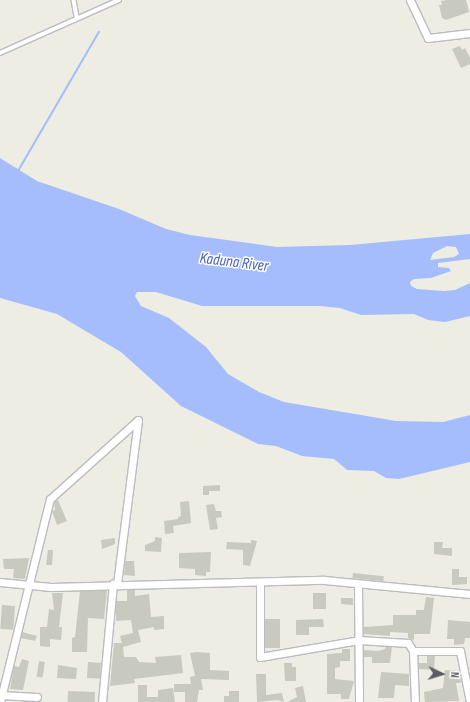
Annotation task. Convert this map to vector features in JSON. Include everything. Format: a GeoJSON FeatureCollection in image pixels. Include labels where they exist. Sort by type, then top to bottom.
{"type":"FeatureCollection","features":[{"type":"Feature","properties":{"kind":"street"},"geometry":{"type":"LineString","coordinates":[[410,0],[428,38],[470,33]]}},
{"type":"Feature","properties":{"kind":"street"},"geometry":{"type":"LineString","coordinates":[[37,697],[1,697],[27,583],[50,499],[138,420],[115,584],[102,702]]}},
{"type":"Feature","properties":{"kind":"street"},"geometry":{"type":"LineString","coordinates":[[0,582],[27,583],[51,587],[115,584],[324,580],[470,594]]}},
{"type":"Feature","properties":{"kind":"street"},"geometry":{"type":"LineString","coordinates":[[260,582],[260,657],[359,640],[408,643],[412,651],[415,702]]}},
{"type":"Feature","properties":{"kind":"street"},"geometry":{"type":"LineString","coordinates":[[358,584],[359,702]]}},
{"type":"Feature","properties":{"kind":"street"},"geometry":{"type":"LineString","coordinates":[[412,651],[460,651],[470,702]]}},
{"type":"Feature","properties":{"kind":"lane"},"geometry":{"type":"LineString","coordinates":[[74,0],[77,17]]}},
{"type":"Feature","properties":{"kind":"lane"},"geometry":{"type":"LineString","coordinates":[[0,53],[77,17],[119,0]]}},
{"type":"Feature","properties":{"kind":"water","name":"Kaduna River"},"geometry":{"type":"Polygon","coordinates":[[[0,158],[37,181],[119,209],[166,229],[190,235],[277,247],[350,245],[470,234],[470,259],[438,263],[438,267],[449,268],[451,271],[431,278],[414,279],[410,282],[411,286],[417,289],[444,291],[455,290],[470,283],[470,316],[445,322],[428,320],[414,314],[361,315],[340,308],[320,306],[202,306],[156,292],[137,292],[135,296],[141,306],[169,318],[206,347],[228,374],[259,392],[284,402],[396,421],[443,422],[470,415],[470,462],[399,479],[386,478],[374,471],[347,470],[334,459],[302,456],[276,446],[258,444],[181,406],[121,352],[57,314],[0,298],[0,158]],[[447,246],[433,253],[430,260],[454,257],[459,254],[456,247],[447,246]]]}},
{"type":"Feature","properties":{"kind":"building"},"geometry":{"type":"Polygon","coordinates":[[[466,0],[469,12],[446,20],[442,18],[439,5],[442,5],[441,1],[466,0]]]}},
{"type":"Feature","properties":{"kind":"building"},"geometry":{"type":"Polygon","coordinates":[[[460,46],[462,50],[465,48],[470,58],[470,64],[461,68],[452,49],[460,46]]]}},
{"type":"Feature","properties":{"kind":"building"},"geometry":{"type":"Polygon","coordinates":[[[220,485],[220,491],[209,491],[209,495],[203,495],[203,486],[220,485]]]}},
{"type":"Feature","properties":{"kind":"building"},"geometry":{"type":"Polygon","coordinates":[[[58,500],[67,521],[57,525],[52,511],[55,510],[54,502],[58,500]]]}},
{"type":"Feature","properties":{"kind":"building"},"geometry":{"type":"Polygon","coordinates":[[[189,501],[191,523],[173,526],[174,533],[165,534],[164,521],[178,519],[178,517],[181,516],[180,502],[189,501]]]}},
{"type":"Feature","properties":{"kind":"building"},"geometry":{"type":"Polygon","coordinates":[[[214,504],[216,511],[221,511],[222,517],[216,518],[218,529],[210,530],[206,505],[214,504]]]}},
{"type":"Feature","properties":{"kind":"building"},"geometry":{"type":"Polygon","coordinates":[[[155,537],[162,538],[161,552],[145,551],[145,545],[155,541],[155,537]]]}},
{"type":"Feature","properties":{"kind":"building"},"geometry":{"type":"Polygon","coordinates":[[[115,538],[115,544],[102,549],[101,540],[115,538]]]}},
{"type":"Feature","properties":{"kind":"building"},"geometry":{"type":"Polygon","coordinates":[[[251,540],[257,541],[250,566],[243,565],[243,550],[226,549],[227,542],[251,543],[251,540]]]}},
{"type":"Feature","properties":{"kind":"building"},"geometry":{"type":"Polygon","coordinates":[[[434,542],[443,542],[442,548],[452,548],[452,556],[434,554],[434,542]]]}},
{"type":"Feature","properties":{"kind":"building"},"geometry":{"type":"Polygon","coordinates":[[[48,550],[53,550],[52,565],[46,565],[48,550]]]}},
{"type":"Feature","properties":{"kind":"building"},"geometry":{"type":"Polygon","coordinates":[[[211,552],[210,572],[206,572],[206,576],[195,575],[195,569],[179,568],[179,553],[211,552]]]}},
{"type":"Feature","properties":{"kind":"building"},"geometry":{"type":"Polygon","coordinates":[[[29,558],[25,579],[13,578],[14,569],[4,569],[3,559],[29,558]]]}},
{"type":"Feature","properties":{"kind":"building"},"geometry":{"type":"Polygon","coordinates":[[[125,561],[134,561],[135,576],[124,575],[125,561]]]}},
{"type":"Feature","properties":{"kind":"building"},"geometry":{"type":"Polygon","coordinates":[[[452,569],[459,569],[459,577],[467,577],[467,584],[452,585],[452,569]]]}},
{"type":"Feature","properties":{"kind":"building"},"geometry":{"type":"Polygon","coordinates":[[[353,573],[384,576],[383,581],[352,578],[353,573]]]}},
{"type":"Feature","properties":{"kind":"building"},"geometry":{"type":"Polygon","coordinates":[[[127,590],[135,590],[135,596],[149,594],[151,617],[164,616],[164,629],[154,630],[154,627],[138,630],[141,642],[123,647],[124,657],[136,657],[139,662],[156,663],[155,657],[181,655],[183,673],[134,679],[135,683],[110,686],[114,643],[122,643],[120,636],[133,633],[131,620],[116,621],[116,601],[127,601],[127,590]]]}},
{"type":"Feature","properties":{"kind":"building"},"geometry":{"type":"Polygon","coordinates":[[[80,591],[107,591],[104,619],[88,618],[87,652],[72,652],[72,638],[75,637],[80,591]]]}},
{"type":"Feature","properties":{"kind":"building"},"geometry":{"type":"Polygon","coordinates":[[[52,593],[63,593],[59,627],[62,627],[61,640],[50,639],[50,647],[40,646],[40,627],[47,627],[49,609],[54,610],[52,593]]]}},
{"type":"Feature","properties":{"kind":"building"},"geometry":{"type":"Polygon","coordinates":[[[313,593],[326,593],[326,609],[313,609],[313,593]]]}},
{"type":"Feature","properties":{"kind":"building"},"geometry":{"type":"Polygon","coordinates":[[[426,597],[434,598],[430,634],[414,634],[414,640],[408,638],[408,633],[390,632],[390,636],[364,634],[364,627],[393,625],[393,615],[416,615],[416,610],[424,610],[426,597]]]}},
{"type":"Feature","properties":{"kind":"building"},"geometry":{"type":"Polygon","coordinates":[[[341,598],[353,598],[353,605],[341,604],[341,598]]]}},
{"type":"Feature","properties":{"kind":"building"},"geometry":{"type":"Polygon","coordinates":[[[2,605],[15,606],[13,630],[0,629],[2,605]]]}},
{"type":"Feature","properties":{"kind":"building"},"geometry":{"type":"Polygon","coordinates":[[[265,619],[280,619],[280,648],[265,648],[265,619]]]}},
{"type":"Feature","properties":{"kind":"building"},"geometry":{"type":"Polygon","coordinates":[[[323,619],[324,627],[309,627],[309,635],[296,635],[296,620],[323,619]]]}},
{"type":"Feature","properties":{"kind":"building"},"geometry":{"type":"Polygon","coordinates":[[[448,620],[470,622],[470,638],[465,638],[464,644],[454,645],[454,639],[447,639],[448,620]]]}},
{"type":"Feature","properties":{"kind":"building"},"geometry":{"type":"Polygon","coordinates":[[[22,632],[37,636],[35,641],[21,638],[22,632]]]}},
{"type":"Feature","properties":{"kind":"building"},"geometry":{"type":"Polygon","coordinates":[[[386,647],[392,647],[390,663],[372,663],[372,657],[364,657],[364,650],[378,651],[385,649],[386,647]]]}},
{"type":"Feature","properties":{"kind":"building"},"geometry":{"type":"Polygon","coordinates":[[[342,649],[350,649],[350,661],[340,661],[340,667],[335,668],[335,679],[354,681],[349,699],[341,699],[341,694],[327,694],[327,654],[342,653],[342,649]]]}},
{"type":"Feature","properties":{"kind":"building"},"geometry":{"type":"Polygon","coordinates":[[[190,653],[210,653],[210,670],[229,671],[229,680],[201,679],[203,690],[199,690],[197,702],[185,702],[185,692],[174,692],[174,684],[191,684],[190,677],[195,676],[190,653]]]}},
{"type":"Feature","properties":{"kind":"building"},"geometry":{"type":"Polygon","coordinates":[[[427,656],[435,656],[434,670],[419,669],[418,663],[427,663],[427,656]]]}},
{"type":"Feature","properties":{"kind":"building"},"geometry":{"type":"Polygon","coordinates":[[[22,659],[29,661],[23,690],[10,689],[14,666],[19,667],[22,659]]]}},
{"type":"Feature","properties":{"kind":"building"},"geometry":{"type":"Polygon","coordinates":[[[39,661],[45,662],[42,678],[36,677],[39,661]]]}},
{"type":"Feature","properties":{"kind":"building"},"geometry":{"type":"Polygon","coordinates":[[[88,662],[101,663],[100,679],[87,678],[88,662]]]}},
{"type":"Feature","properties":{"kind":"building"},"geometry":{"type":"Polygon","coordinates":[[[284,663],[292,663],[292,667],[296,667],[296,681],[285,681],[284,663]]]}},
{"type":"Feature","properties":{"kind":"building"},"geometry":{"type":"Polygon","coordinates":[[[58,665],[77,668],[76,679],[57,678],[58,665]]]}},
{"type":"Feature","properties":{"kind":"building"},"geometry":{"type":"Polygon","coordinates":[[[445,670],[459,671],[461,683],[456,683],[459,701],[425,702],[424,692],[443,688],[445,670]]]}},
{"type":"Feature","properties":{"kind":"building"},"geometry":{"type":"Polygon","coordinates":[[[381,672],[409,674],[409,686],[395,685],[394,698],[378,698],[381,672]]]}},
{"type":"Feature","properties":{"kind":"building"},"geometry":{"type":"Polygon","coordinates":[[[256,674],[266,674],[266,695],[282,693],[284,702],[277,700],[257,702],[256,674]]]}},
{"type":"Feature","properties":{"kind":"building"},"geometry":{"type":"Polygon","coordinates":[[[138,685],[147,685],[147,697],[158,697],[158,690],[173,688],[175,702],[138,702],[138,685]]]}},
{"type":"Feature","properties":{"kind":"building"},"geometry":{"type":"Polygon","coordinates":[[[303,686],[306,702],[287,702],[297,697],[295,688],[303,686]]]}},
{"type":"Feature","properties":{"kind":"building"},"geometry":{"type":"Polygon","coordinates":[[[68,691],[95,692],[95,702],[68,702],[68,691]]]}},
{"type":"Feature","properties":{"kind":"building"},"geometry":{"type":"Polygon","coordinates":[[[229,691],[239,691],[239,702],[224,702],[224,696],[229,696],[229,691]]]}},
{"type":"Feature","properties":{"kind":"waterway"},"geometry":{"type":"LineString","coordinates":[[18,171],[99,32]]}}]}
